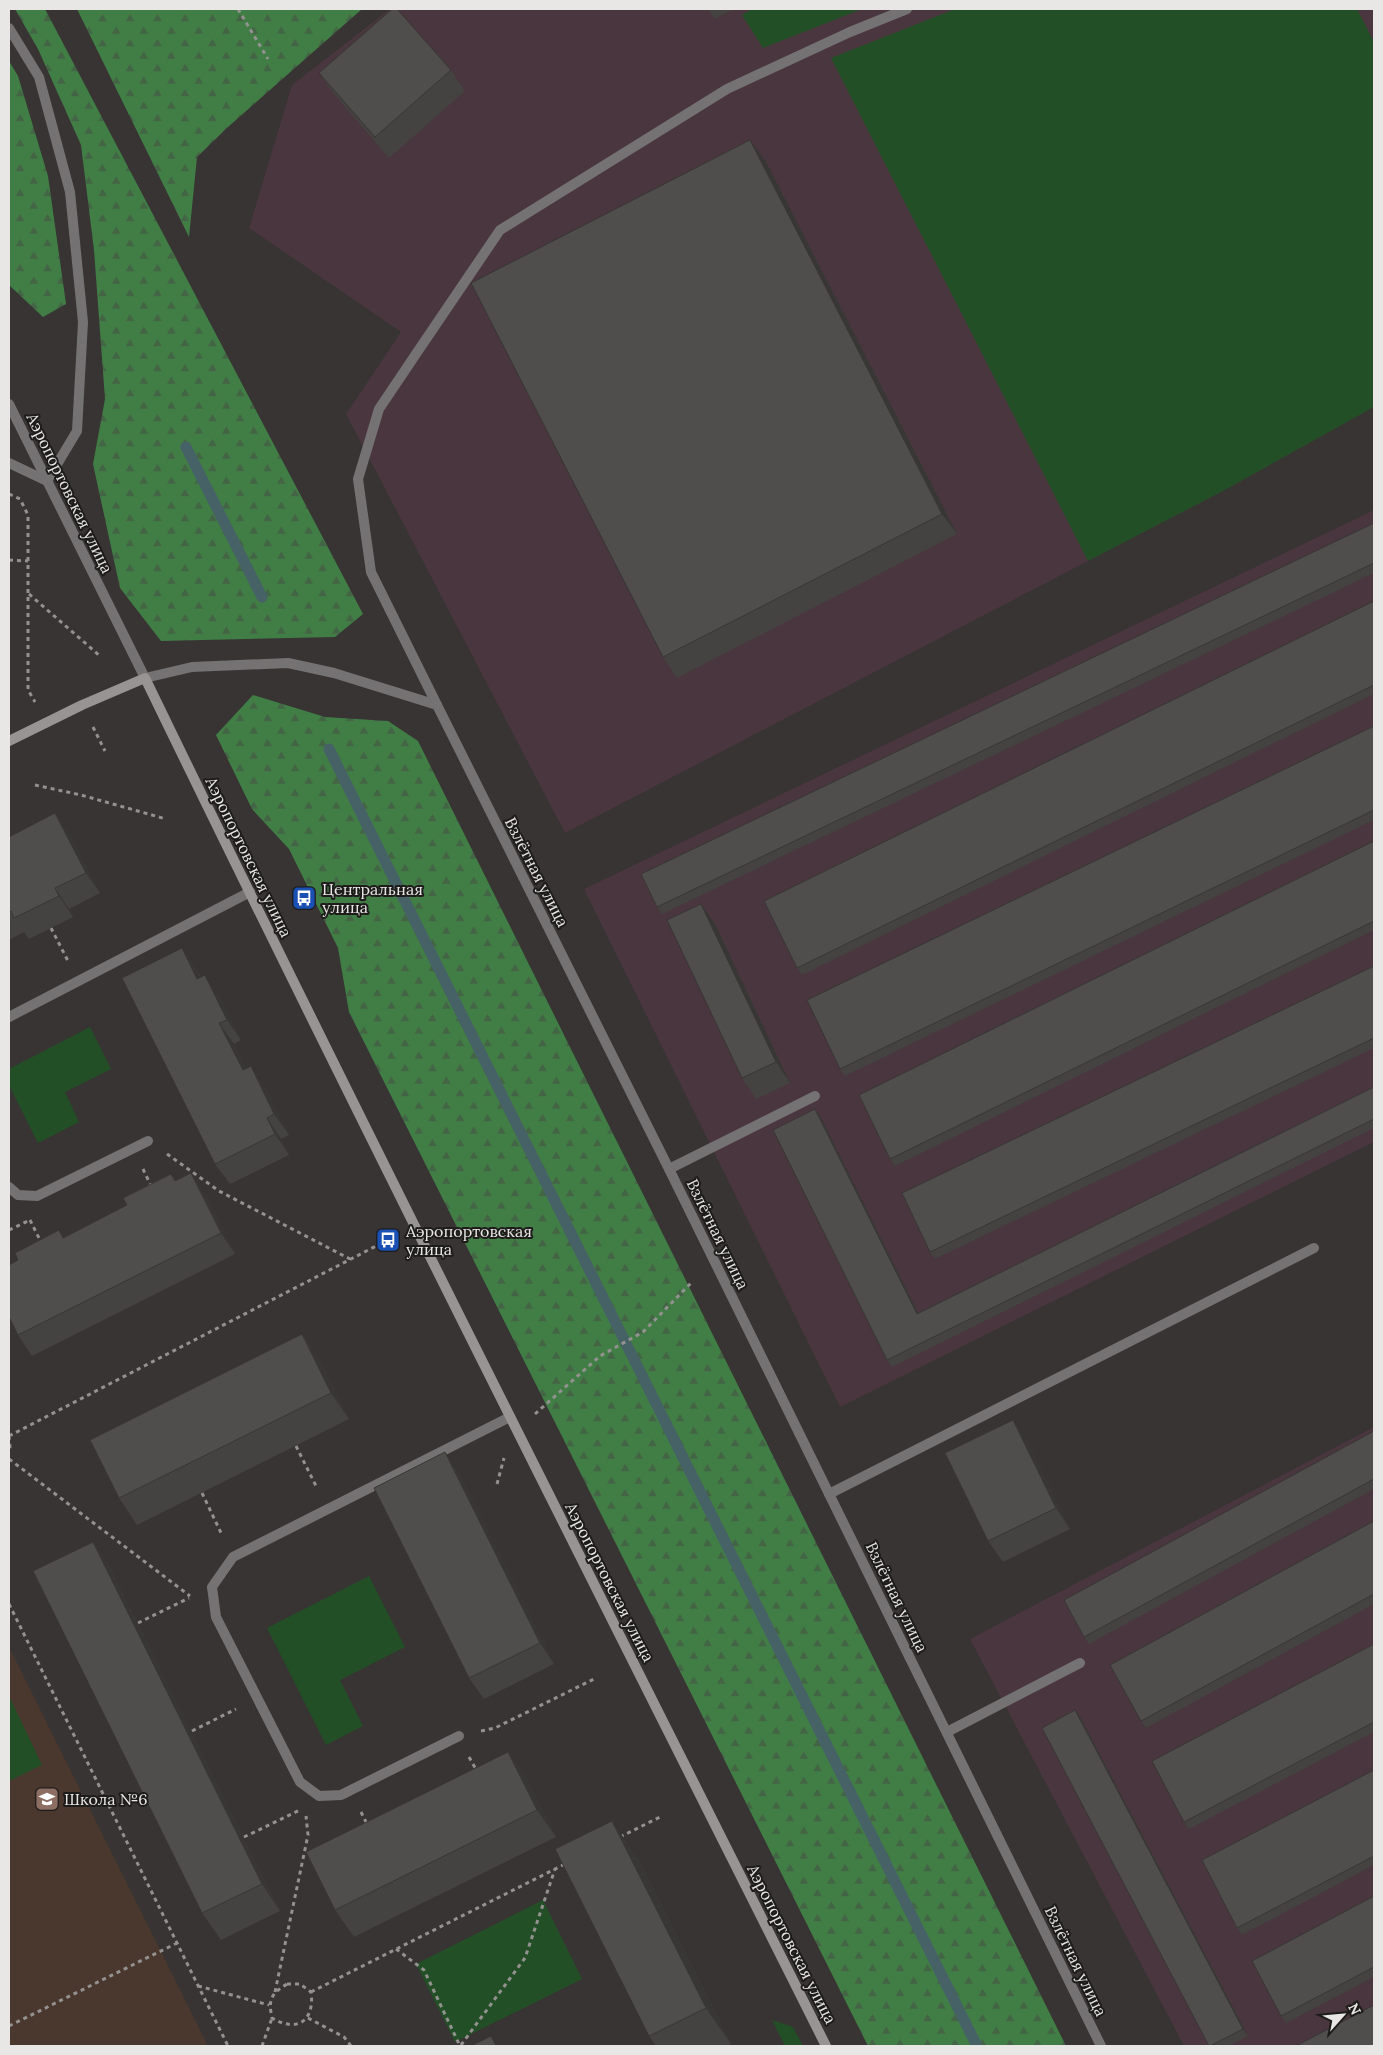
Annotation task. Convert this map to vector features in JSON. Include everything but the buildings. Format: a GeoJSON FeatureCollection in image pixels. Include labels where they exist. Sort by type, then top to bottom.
{"type":"FeatureCollection","features":[{"type":"Feature","properties":{"kind":"street","name":"Взлётная улица"},"geometry":{"type":"LineString","coordinates":[[907,9],[850,32],[727,89],[500,230],[379,409],[358,480],[371,572],[669,1168],[1102,2046]]}},
{"type":"Feature","properties":{"kind":"street"},"geometry":{"type":"LineString","coordinates":[[9,28],[39,77],[70,192],[83,322],[77,431],[47,481],[9,463]]}},
{"type":"Feature","properties":{"kind":"street","name":"Аэропортовская улица"},"geometry":{"type":"LineString","coordinates":[[9,404],[510,1417],[826,2046]]}},
{"type":"Feature","properties":{"kind":"street"},"geometry":{"type":"LineString","coordinates":[[9,741],[82,705],[145,678],[192,667],[288,663],[334,673],[437,705]]}},
{"type":"Feature","properties":{"kind":"street"},"geometry":{"type":"LineString","coordinates":[[9,1017],[250,892]]}},
{"type":"Feature","properties":{"kind":"street"},"geometry":{"type":"LineString","coordinates":[[669,1168],[815,1096]]}},
{"type":"Feature","properties":{"kind":"street"},"geometry":{"type":"LineString","coordinates":[[9,1188],[18,1196],[37,1196],[148,1141]]}},
{"type":"Feature","properties":{"kind":"street"},"geometry":{"type":"LineString","coordinates":[[829,1494],[1314,1248]]}},
{"type":"Feature","properties":{"kind":"street"},"geometry":{"type":"LineString","coordinates":[[459,1736],[341,1796],[319,1796],[300,1782],[216,1617],[212,1587],[233,1557],[510,1417]]}},
{"type":"Feature","properties":{"kind":"street"},"geometry":{"type":"LineString","coordinates":[[947,1732],[1080,1663]]}},
{"type":"Feature","properties":{"kind":"path"},"geometry":{"type":"LineString","coordinates":[[238,9],[268,58]]}},
{"type":"Feature","properties":{"kind":"path"},"geometry":{"type":"LineString","coordinates":[[9,494],[20,499],[28,515],[28,690],[35,702]]}},
{"type":"Feature","properties":{"kind":"path"},"geometry":{"type":"LineString","coordinates":[[9,560],[28,561]]}},
{"type":"Feature","properties":{"kind":"path"},"geometry":{"type":"LineString","coordinates":[[28,593],[100,656]]}},
{"type":"Feature","properties":{"kind":"path"},"geometry":{"type":"LineString","coordinates":[[91,722],[105,751]]}},
{"type":"Feature","properties":{"kind":"path"},"geometry":{"type":"LineString","coordinates":[[35,785],[81,795],[166,819]]}},
{"type":"Feature","properties":{"kind":"path"},"geometry":{"type":"LineString","coordinates":[[51,928],[78,981]]}},
{"type":"Feature","properties":{"kind":"path"},"geometry":{"type":"LineString","coordinates":[[148,1141],[219,1191],[350,1259]]}},
{"type":"Feature","properties":{"kind":"path"},"geometry":{"type":"LineString","coordinates":[[132,1149],[153,1190]]}},
{"type":"Feature","properties":{"kind":"path"},"geometry":{"type":"LineString","coordinates":[[18,1196],[43,1245]]}},
{"type":"Feature","properties":{"kind":"path"},"geometry":{"type":"LineString","coordinates":[[9,1230],[30,1220]]}},
{"type":"Feature","properties":{"kind":"path"},"geometry":{"type":"LineString","coordinates":[[9,1450],[9,1436],[378,1245]]}},
{"type":"Feature","properties":{"kind":"path"},"geometry":{"type":"LineString","coordinates":[[535,1414],[600,1356],[643,1332],[693,1282]]}},
{"type":"Feature","properties":{"kind":"path"},"geometry":{"type":"LineString","coordinates":[[296,1446],[328,1509]]}},
{"type":"Feature","properties":{"kind":"path"},"geometry":{"type":"LineString","coordinates":[[497,1484],[506,1453]]}},
{"type":"Feature","properties":{"kind":"path"},"geometry":{"type":"LineString","coordinates":[[9,1459],[191,1597]]}},
{"type":"Feature","properties":{"kind":"path"},"geometry":{"type":"LineString","coordinates":[[202,1493],[233,1557]]}},
{"type":"Feature","properties":{"kind":"path"},"geometry":{"type":"LineString","coordinates":[[138,1623],[212,1587]]}},
{"type":"Feature","properties":{"kind":"path"},"geometry":{"type":"LineString","coordinates":[[9,1604],[228,2046]]}},
{"type":"Feature","properties":{"kind":"path"},"geometry":{"type":"LineString","coordinates":[[481,1780],[459,1736],[495,1728],[594,1679]]}},
{"type":"Feature","properties":{"kind":"path"},"geometry":{"type":"LineString","coordinates":[[192,1731],[258,1698]]}},
{"type":"Feature","properties":{"kind":"path"},"geometry":{"type":"LineString","coordinates":[[350,1791],[372,1834]]}},
{"type":"Feature","properties":{"kind":"path"},"geometry":{"type":"LineString","coordinates":[[244,1837],[305,1807],[308,1835],[274,1992],[269,2005],[272,2018],[262,2046]]}},
{"type":"Feature","properties":{"kind":"path"},"geometry":{"type":"LineString","coordinates":[[618,1838],[662,1816]]}},
{"type":"Feature","properties":{"kind":"path"},"geometry":{"type":"LineString","coordinates":[[311,1992],[573,1860]]}},
{"type":"Feature","properties":{"kind":"path"},"geometry":{"type":"LineString","coordinates":[[396,1949],[424,1970],[460,2046],[525,1958],[555,1869]]}},
{"type":"Feature","properties":{"kind":"path"},"geometry":{"type":"LineString","coordinates":[[9,2026],[177,1943]]}},
{"type":"Feature","properties":{"kind":"path"},"geometry":{"type":"LineString","coordinates":[[272,2018],[282,2024],[295,2025],[308,2018],[313,2005],[311,1992],[300,1984],[287,1984],[274,1992]]}},
{"type":"Feature","properties":{"kind":"path"},"geometry":{"type":"LineString","coordinates":[[198,1986],[269,2005]]}},
{"type":"Feature","properties":{"kind":"path"},"geometry":{"type":"LineString","coordinates":[[308,2018],[344,2036],[351,2046]]}},
{"type":"Feature","properties":{"kind":"shaded area"},"geometry":{"type":"Polygon","coordinates":[[[390,9],[1374,9],[1374,407],[1223,491],[565,833],[346,414],[401,332],[249,228],[292,85],[390,9]]]}},
{"type":"Feature","properties":{"kind":"shaded area"},"geometry":{"type":"Polygon","coordinates":[[[1374,510],[1374,1142],[840,1407],[584,889],[1374,510]]]}},
{"type":"Feature","properties":{"kind":"shaded area"},"geometry":{"type":"Polygon","coordinates":[[[1374,1427],[1374,2046],[1184,2046],[970,1639],[1374,1427]]]}},
{"type":"Feature","properties":{"kind":"shaded area","name":"Школа №6"},"geometry":{"type":"Polygon","coordinates":[[[9,1647],[207,2044],[203,2046],[9,2046],[9,1647]]]}},
{"type":"Feature","properties":{"kind":"green space"},"geometry":{"type":"Polygon","coordinates":[[[15,9],[45,9],[363,614],[335,637],[161,641],[120,588],[93,464],[105,399],[94,250],[81,145],[38,49],[15,9]]]}},
{"type":"Feature","properties":{"kind":"green space"},"geometry":{"type":"Polygon","coordinates":[[[77,9],[362,9],[228,127],[197,157],[189,237],[77,9]]]}},
{"type":"Feature","properties":{"kind":"green space"},"geometry":{"type":"Polygon","coordinates":[[[752,9],[862,9],[763,48],[742,15],[752,9]]]}},
{"type":"Feature","properties":{"kind":"green space"},"geometry":{"type":"Polygon","coordinates":[[[955,9],[1357,9],[1374,42],[1374,407],[1223,491],[1088,561],[831,58],[955,9]]]}},
{"type":"Feature","properties":{"kind":"green space"},"geometry":{"type":"Polygon","coordinates":[[[9,61],[18,76],[48,176],[66,304],[43,317],[9,285],[9,61]]]}},
{"type":"Feature","properties":{"kind":"green space"},"geometry":{"type":"Polygon","coordinates":[[[253,695],[325,717],[388,721],[418,741],[1066,2046],[868,2046],[349,1012],[338,948],[289,849],[252,809],[216,735],[253,695]]]}},
{"type":"Feature","properties":{"kind":"green space"},"geometry":{"type":"Polygon","coordinates":[[[90,1027],[111,1069],[65,1092],[79,1122],[38,1143],[9,1085],[9,1069],[90,1027]]]}},
{"type":"Feature","properties":{"kind":"green space"},"geometry":{"type":"Polygon","coordinates":[[[369,1576],[405,1647],[340,1680],[363,1726],[326,1745],[267,1628],[369,1576]]]}},
{"type":"Feature","properties":{"kind":"green space"},"geometry":{"type":"Polygon","coordinates":[[[9,1696],[42,1765],[9,1781],[9,1696]]]}},
{"type":"Feature","properties":{"kind":"green space"},"geometry":{"type":"Polygon","coordinates":[[[543,1900],[582,1979],[455,2042],[416,1964],[543,1900]]]}},
{"type":"Feature","properties":{"kind":"green space"},"geometry":{"type":"Polygon","coordinates":[[[772,2020],[793,2027],[803,2046],[785,2046],[772,2020]]]}},
{"type":"Feature","properties":{"kind":"waterway"},"geometry":{"type":"LineString","coordinates":[[186,447],[262,597]]}},
{"type":"Feature","properties":{"kind":"waterway"},"geometry":{"type":"LineString","coordinates":[[329,749],[977,2046]]}},
{"type":"Feature","properties":{"kind":"place","name":"Центральная улица"},"geometry":{"type":"Point","coordinates":[304,898]}},
{"type":"Feature","properties":{"kind":"place","name":"Аэропортовская улица"},"geometry":{"type":"Point","coordinates":[388,1240]}},
{"type":"Feature","properties":{"kind":"place","name":"Школа №6"},"geometry":{"type":"Point","coordinates":[47,1799]}}]}
